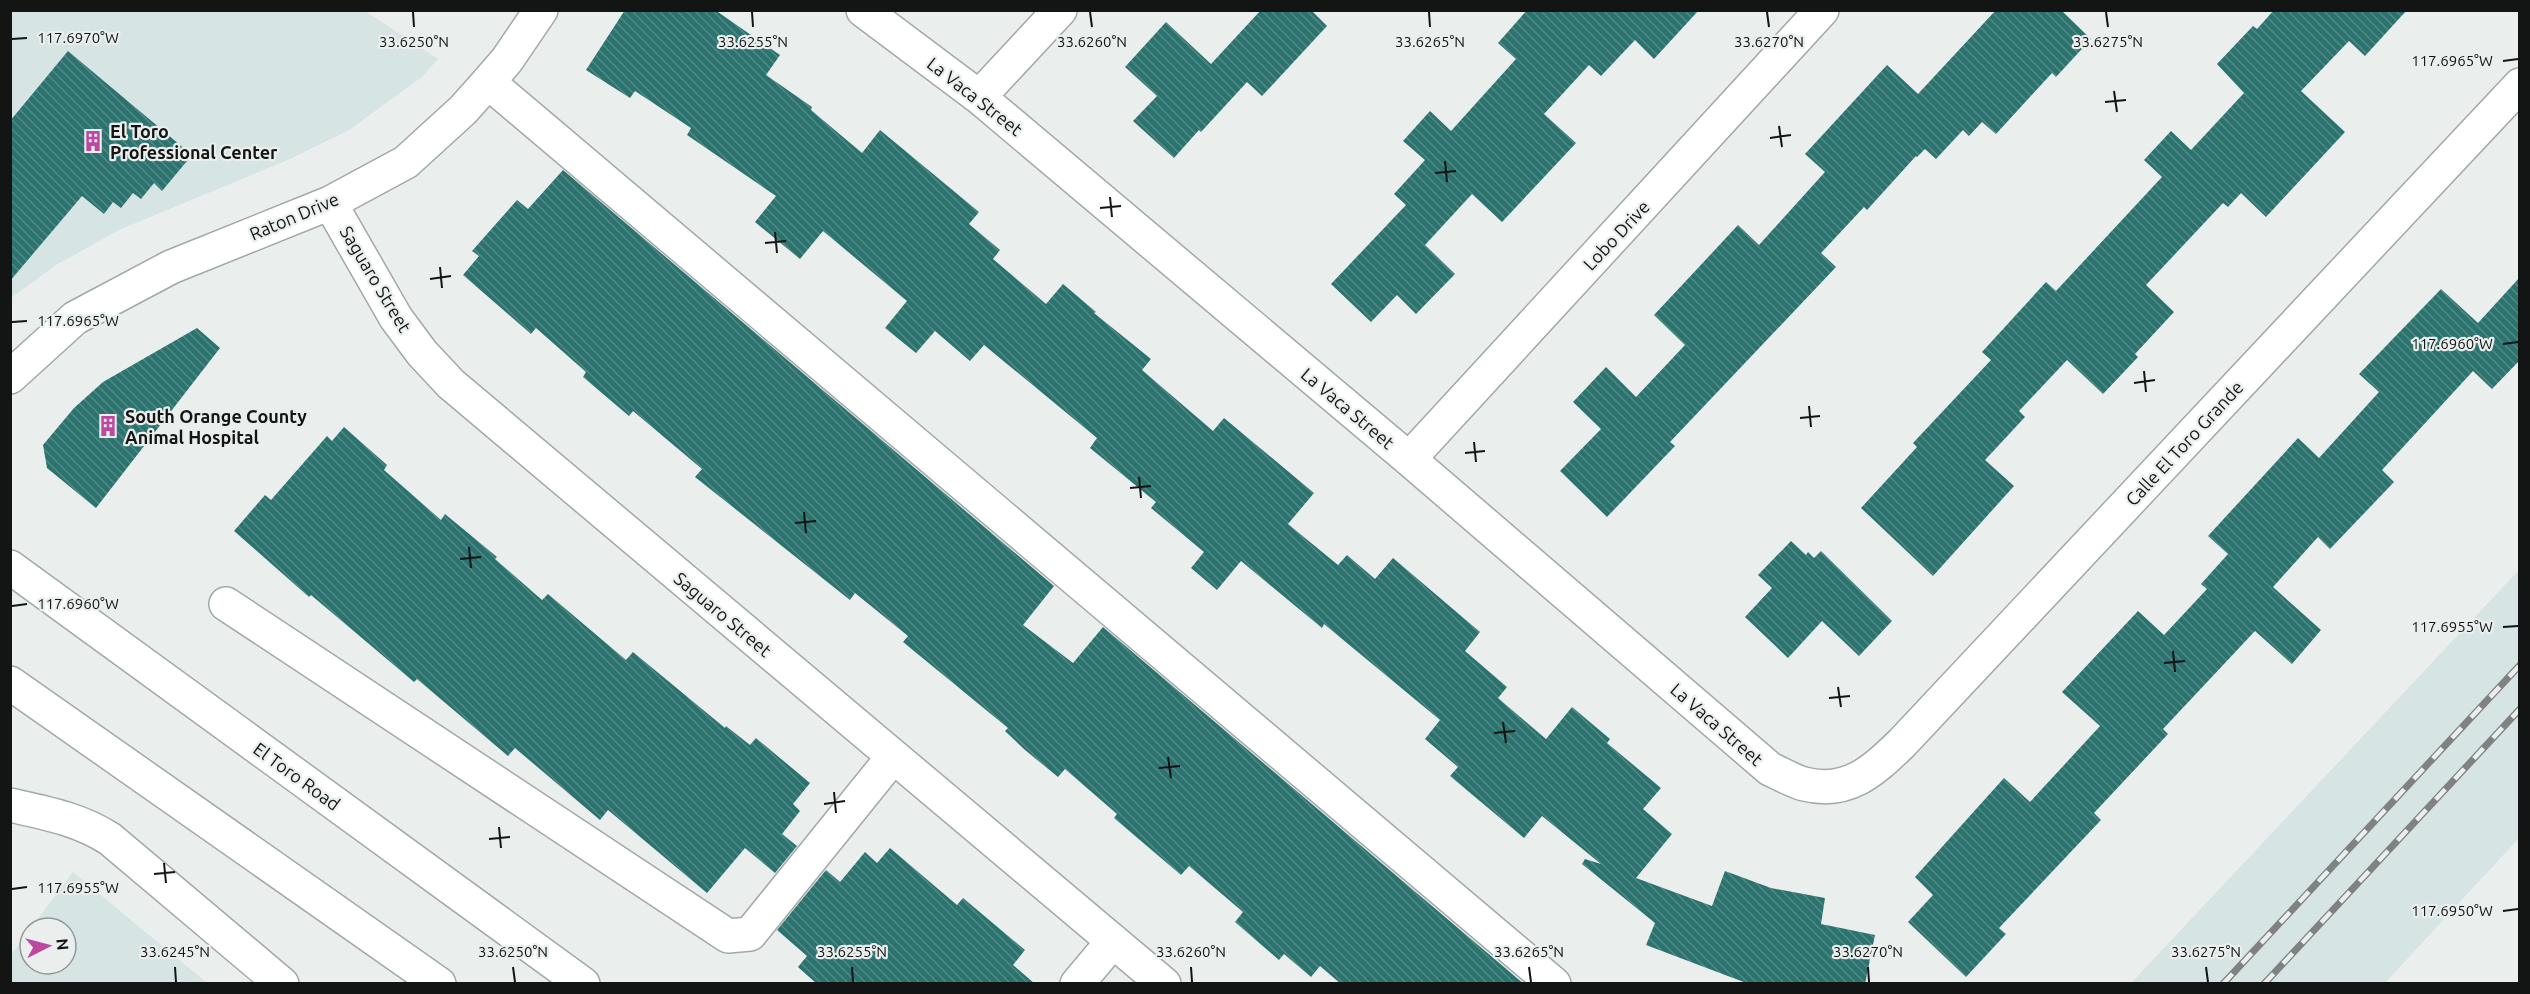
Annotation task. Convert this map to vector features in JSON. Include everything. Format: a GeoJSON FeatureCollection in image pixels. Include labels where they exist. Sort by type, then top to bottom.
{"type":"FeatureCollection","features":[{"type":"Feature","properties":{"kind":"street","name":"Raton Drive"},"geometry":{"type":"LineString","coordinates":[[10,377],[75,318],[171,267],[330,203],[406,162],[462,110],[488,82],[507,60],[541,10]]}},
{"type":"Feature","properties":{"kind":"street","name":"La Vaca Street"},"geometry":{"type":"LineString","coordinates":[[864,10],[979,97],[1409,459],[1770,770],[1803,784],[1838,786]]}},
{"type":"Feature","properties":{"kind":"street"},"geometry":{"type":"LineString","coordinates":[[979,97],[1060,10]]}},
{"type":"Feature","properties":{"kind":"street","name":"Lobo Drive"},"geometry":{"type":"LineString","coordinates":[[1409,459],[1822,10]]}},
{"type":"Feature","properties":{"kind":"street"},"geometry":{"type":"LineString","coordinates":[[488,82],[1554,984]]}},
{"type":"Feature","properties":{"kind":"street","name":"Calle El Toro Grande"},"geometry":{"type":"LineString","coordinates":[[1838,786],[1858,780],[1874,770],[1902,742],[2520,85]]}},
{"type":"Feature","properties":{"kind":"street","name":"Saguaro Street"},"geometry":{"type":"LineString","coordinates":[[330,203],[396,318],[451,384],[1164,984]]}},
{"type":"Feature","properties":{"kind":"street","name":"El Toro Road"},"geometry":{"type":"LineString","coordinates":[[10,567],[583,984]]}},
{"type":"Feature","properties":{"kind":"street"},"geometry":{"type":"LineString","coordinates":[[226,604],[728,936],[750,934],[893,757]]}},
{"type":"Feature","properties":{"kind":"street"},"geometry":{"type":"LineString","coordinates":[[10,682],[440,984]]}},
{"type":"Feature","properties":{"kind":"street"},"geometry":{"type":"LineString","coordinates":[[10,805],[70,818],[90,826],[110,839],[282,984]]}},
{"type":"Feature","properties":{"kind":"street"},"geometry":{"type":"LineString","coordinates":[[1077,984],[1113,940]]}},
{"type":"Feature","properties":{"kind":"shaded area"},"geometry":{"type":"Polygon","coordinates":[[[10,11],[365,11],[438,59],[422,77],[349,130],[288,160],[121,229],[56,265],[11,298],[10,11]]]}},
{"type":"Feature","properties":{"kind":"shaded area"},"geometry":{"type":"Polygon","coordinates":[[[2519,570],[2519,838],[2385,983],[2131,983],[2519,570]]]}},
{"type":"Feature","properties":{"kind":"shaded area"},"geometry":{"type":"Polygon","coordinates":[[[73,872],[207,983],[11,983],[11,955],[18,945],[18,976],[78,976],[78,916],[40,916],[73,872]]]}},
{"type":"Feature","properties":{"kind":"building"},"geometry":{"type":"Polygon","coordinates":[[[625,10],[715,10],[780,55],[766,75],[812,107],[811,110],[862,153],[880,130],[979,212],[969,224],[1000,250],[993,259],[1046,304],[1063,284],[1096,312],[1094,313],[1151,359],[1142,370],[1213,431],[1224,418],[1314,493],[1288,524],[1338,565],[1347,555],[1375,579],[1393,558],[1480,632],[1465,651],[1507,687],[1498,698],[1546,739],[1572,707],[1610,739],[1607,743],[1661,788],[1643,809],[1672,834],[1636,878],[1712,906],[1725,871],[1771,888],[1825,898],[1821,924],[1875,935],[1865,984],[1749,984],[1646,945],[1655,923],[1582,864],[1585,859],[1601,864],[1542,816],[1524,838],[1450,776],[1458,767],[1425,739],[1440,720],[1324,624],[1322,628],[1241,561],[1217,590],[1191,568],[1204,552],[1151,508],[1156,502],[1090,448],[1097,438],[984,345],[970,361],[935,331],[916,353],[885,328],[907,301],[823,231],[800,259],[755,222],[776,196],[687,135],[691,128],[635,91],[630,98],[586,70],[625,10]]]}},
{"type":"Feature","properties":{"kind":"building"},"geometry":{"type":"Polygon","coordinates":[[[1261,10],[1311,10],[1327,26],[1262,96],[1247,82],[1174,158],[1133,121],[1157,96],[1125,67],[1166,22],[1211,64],[1261,10]]]}},
{"type":"Feature","properties":{"kind":"building"},"geometry":{"type":"Polygon","coordinates":[[[1527,10],[1699,10],[1654,59],[1635,40],[1601,76],[1589,65],[1544,114],[1576,143],[1502,222],[1472,194],[1425,245],[1455,274],[1416,314],[1397,295],[1371,322],[1331,284],[1406,205],[1394,194],[1425,160],[1403,141],[1430,111],[1451,131],[1516,59],[1498,43],[1527,10]]]}},
{"type":"Feature","properties":{"kind":"building"},"geometry":{"type":"Polygon","coordinates":[[[1996,10],[2061,10],[2091,39],[2056,77],[2052,73],[1996,134],[1982,122],[1969,136],[1963,130],[1936,159],[1925,149],[1867,210],[1864,207],[1821,253],[1836,267],[1670,442],[1675,446],[1607,517],[1560,471],[1601,429],[1573,402],[1606,367],[1636,397],[1685,345],[1654,315],[1738,225],[1759,245],[1825,172],[1805,154],[1887,65],[1918,94],[1996,10]]]}},
{"type":"Feature","properties":{"kind":"building"},"geometry":{"type":"Polygon","coordinates":[[[2274,10],[2407,10],[2365,56],[2349,41],[2301,91],[2345,132],[2266,217],[2241,193],[2228,207],[2223,203],[2146,285],[2174,312],[2135,354],[2138,357],[2103,394],[2067,360],[2019,411],[2025,417],[1985,460],[2014,486],[1933,576],[1861,508],[1917,447],[1913,443],[1991,360],[1982,352],[2046,282],[2056,291],[2162,177],[2144,160],[2171,131],[2191,150],[2244,93],[2217,64],[2253,26],[2257,29],[2274,10]]]}},
{"type":"Feature","properties":{"kind":"building","name":"El Toro Professional Center"},"geometry":{"type":"Polygon","coordinates":[[[68,51],[192,155],[162,191],[154,183],[141,199],[133,193],[121,208],[113,202],[104,214],[82,196],[10,281],[10,121],[68,51]]]}},
{"type":"Feature","properties":{"kind":"building"},"geometry":{"type":"Polygon","coordinates":[[[563,170],[1054,586],[1023,625],[1073,663],[1103,627],[1524,984],[1341,984],[1320,966],[1311,977],[1284,954],[1279,960],[1235,922],[1243,912],[1189,866],[1181,875],[1114,818],[1117,814],[1065,769],[1058,777],[1025,750],[1005,731],[1008,728],[903,642],[908,636],[855,593],[850,600],[695,477],[702,469],[633,411],[629,416],[583,377],[586,372],[536,328],[531,334],[463,275],[479,256],[472,251],[517,200],[528,209],[563,170]]]}},
{"type":"Feature","properties":{"kind":"building"},"geometry":{"type":"Polygon","coordinates":[[[2520,277],[2520,360],[2492,389],[2473,371],[2382,470],[2394,482],[2330,549],[2318,537],[2273,587],[2321,630],[2292,664],[2255,631],[2163,729],[2168,734],[2094,813],[2101,820],[1999,928],[2006,934],[1966,977],[1908,922],[1933,895],[1915,877],[2004,778],[2030,802],[2100,726],[2062,692],[2138,611],[2164,635],[2207,589],[2201,584],[2228,554],[2208,536],[2298,438],[2319,458],[2379,392],[2359,374],[2441,289],[2478,323],[2520,277]]]}},
{"type":"Feature","properties":{"kind":"building","name":"South Orange County Animal Hospital"},"geometry":{"type":"Polygon","coordinates":[[[197,328],[220,348],[96,508],[47,468],[43,445],[74,408],[103,382],[197,328]]]}},
{"type":"Feature","properties":{"kind":"building"},"geometry":{"type":"Polygon","coordinates":[[[344,427],[387,465],[384,470],[441,520],[445,514],[497,557],[495,559],[542,600],[548,594],[626,660],[633,652],[725,728],[726,726],[750,745],[756,738],[810,783],[793,804],[800,811],[782,834],[797,846],[775,873],[745,848],[707,893],[608,810],[600,820],[515,748],[508,756],[417,679],[414,682],[311,595],[309,597],[234,531],[265,495],[271,500],[327,436],[332,441],[344,427]]]}},
{"type":"Feature","properties":{"kind":"building"},"geometry":{"type":"Polygon","coordinates":[[[1791,541],[1806,555],[1808,552],[1814,558],[1821,551],[1892,621],[1859,656],[1822,621],[1788,658],[1745,617],[1772,588],[1758,575],[1791,541]]]}},
{"type":"Feature","properties":{"kind":"building"},"geometry":{"type":"Polygon","coordinates":[[[890,848],[957,905],[963,898],[1025,950],[1013,965],[1035,984],[817,984],[798,967],[807,956],[777,930],[826,870],[840,882],[865,852],[877,863],[890,848]]]}},
{"type":"Feature","properties":{"kind":"railway"},"geometry":{"type":"LineString","coordinates":[[2223,984],[2520,665]]}},
{"type":"Feature","properties":{"kind":"railway"},"geometry":{"type":"LineString","coordinates":[[2264,984],[2520,709]]}},
{"type":"Feature","properties":{"kind":"place","name":"El Toro Professional Center"},"geometry":{"type":"Point","coordinates":[93,141]}},
{"type":"Feature","properties":{"kind":"place","name":"South Orange County Animal Hospital"},"geometry":{"type":"Point","coordinates":[108,426]}}]}
